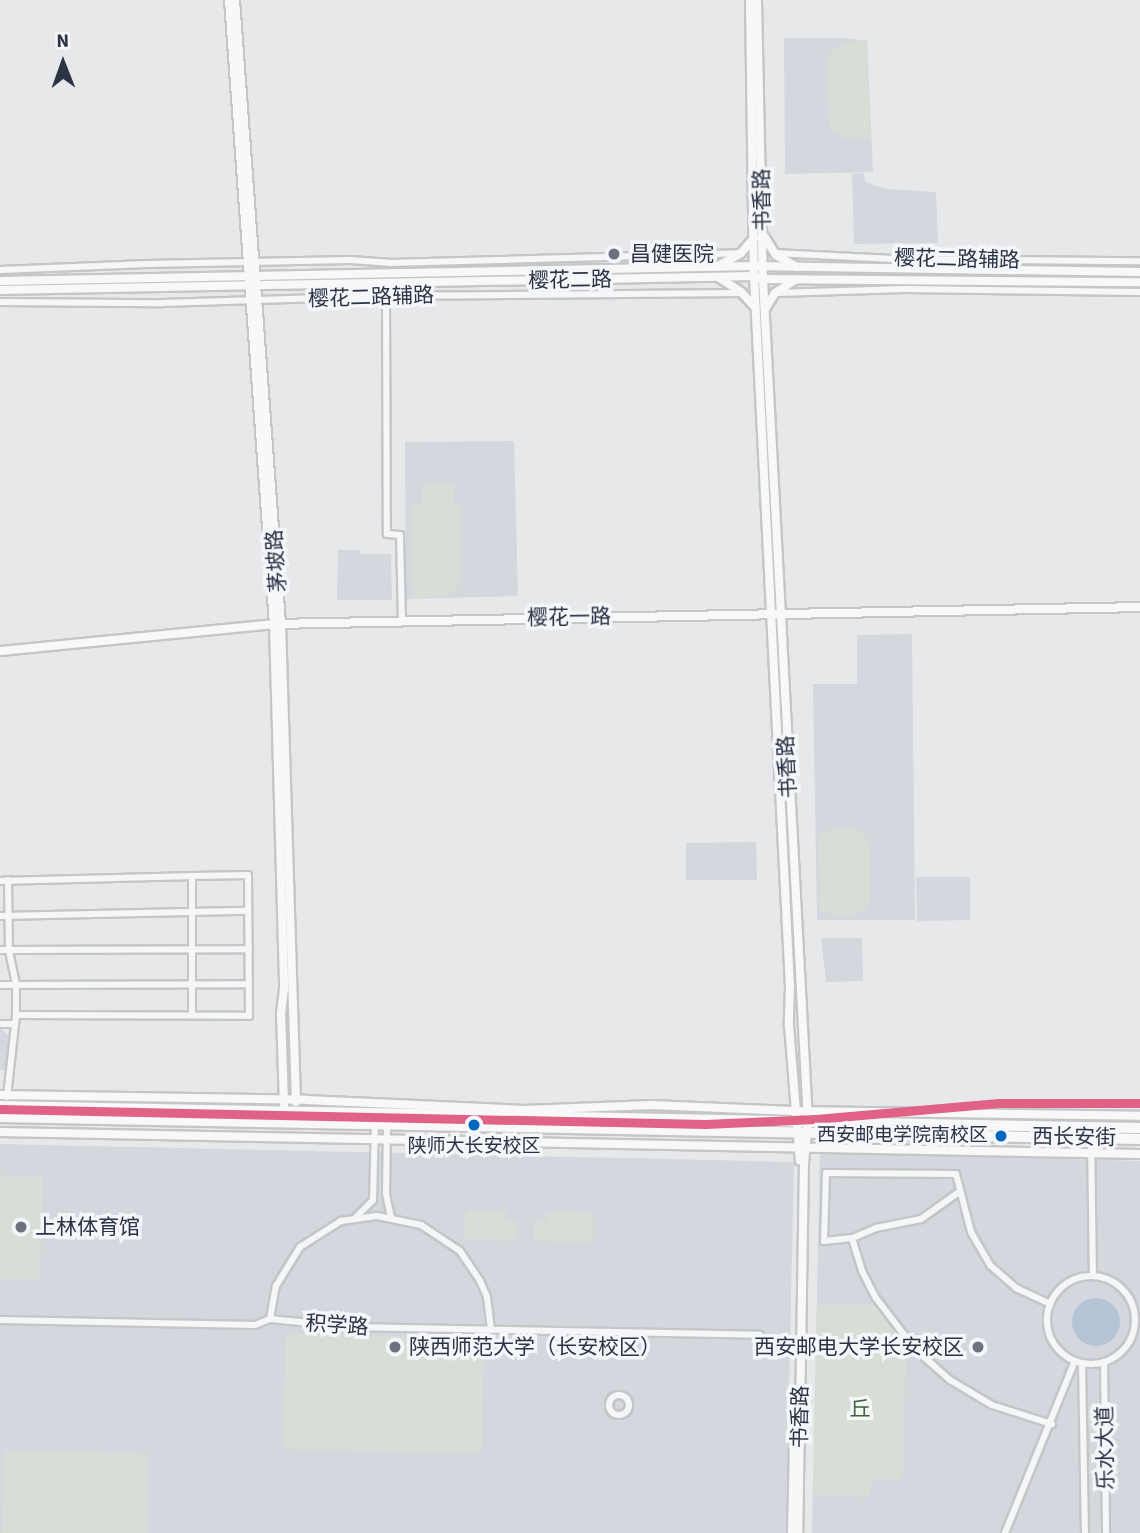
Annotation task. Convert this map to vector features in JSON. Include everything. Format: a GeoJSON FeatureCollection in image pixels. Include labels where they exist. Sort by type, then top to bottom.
{"type":"FeatureCollection","features":[{"type":"Feature","properties":{"kind":"main road","name":"西长安街"},"geometry":{"type":"LineString","coordinates":[[3,1101],[284,1117]]}},
{"type":"Feature","properties":{"kind":"main road","name":"西长安街"},"geometry":{"type":"LineString","coordinates":[[0,1116],[807,1116],[1091,1132],[1140,1139]]}},
{"type":"Feature","properties":{"kind":"main road","name":"西长安街"},"geometry":{"type":"LineString","coordinates":[[297,1117],[375,1125],[800,1132],[1091,1132],[1140,1128]]}},
{"type":"Feature","properties":{"kind":"street","name":"茅坡路"},"geometry":{"type":"LineString","coordinates":[[229,0],[252,262]]}},
{"type":"Feature","properties":{"kind":"street","name":"茅坡路"},"geometry":{"type":"LineString","coordinates":[[235,0],[278,624],[297,1117]]}},
{"type":"Feature","properties":{"kind":"street","name":"书香路"},"geometry":{"type":"LineString","coordinates":[[750,0],[754,238],[807,1116],[800,1132]]}},
{"type":"Feature","properties":{"kind":"street","name":"书香路"},"geometry":{"type":"LineString","coordinates":[[757,0],[763,234],[757,270],[763,279],[760,308]]}},
{"type":"Feature","properties":{"kind":"street"},"geometry":{"type":"LineString","coordinates":[[763,234],[775,253],[799,268]]}},
{"type":"Feature","properties":{"kind":"street"},"geometry":{"type":"LineString","coordinates":[[716,267],[741,253],[754,238]]}},
{"type":"Feature","properties":{"kind":"street","name":"樱花二路辅路"},"geometry":{"type":"LineString","coordinates":[[0,271],[252,262],[388,263],[741,253]]}},
{"type":"Feature","properties":{"kind":"street","name":"樱花二路辅路"},"geometry":{"type":"LineString","coordinates":[[775,253],[894,259],[1140,261]]}},
{"type":"Feature","properties":{"kind":"street","name":"樱花二路"},"geometry":{"type":"LineString","coordinates":[[0,281],[716,267],[757,270],[799,268],[1140,272]]}},
{"type":"Feature","properties":{"kind":"street","name":"樱花二路"},"geometry":{"type":"LineString","coordinates":[[0,290],[718,277],[757,270]]}},
{"type":"Feature","properties":{"kind":"street"},"geometry":{"type":"LineString","coordinates":[[718,277],[760,308],[775,293],[796,280]]}},
{"type":"Feature","properties":{"kind":"street"},"geometry":{"type":"LineString","coordinates":[[763,279],[1140,282]]}},
{"type":"Feature","properties":{"kind":"street","name":"樱花二路辅路"},"geometry":{"type":"LineString","coordinates":[[775,293],[904,289],[1140,292]]}},
{"type":"Feature","properties":{"kind":"street","name":"樱花二路辅路"},"geometry":{"type":"LineString","coordinates":[[0,302],[743,293]]}},
{"type":"Feature","properties":{"kind":"street"},"geometry":{"type":"LineString","coordinates":[[386,296],[387,534],[400,535],[402,620]]}},
{"type":"Feature","properties":{"kind":"street","name":"樱花一路"},"geometry":{"type":"LineString","coordinates":[[0,651],[278,624],[1140,607]]}},
{"type":"Feature","properties":{"kind":"street","name":"书香路"},"geometry":{"type":"LineString","coordinates":[[776,613],[794,1116],[800,1132],[801,1150],[798,1533]]}},
{"type":"Feature","properties":{"kind":"street","name":"茅坡路"},"geometry":{"type":"LineString","coordinates":[[278,624],[284,1117]]}},
{"type":"Feature","properties":{"kind":"street"},"geometry":{"type":"LineString","coordinates":[[0,881],[248,875],[249,1016],[16,1015]]}},
{"type":"Feature","properties":{"kind":"street"},"geometry":{"type":"LineString","coordinates":[[192,876],[192,1015]]}},
{"type":"Feature","properties":{"kind":"street"},"geometry":{"type":"LineString","coordinates":[[8,880],[9,950],[16,984],[16,1015],[3,1101],[296,1099],[524,1110],[651,1105],[794,1116]]}},
{"type":"Feature","properties":{"kind":"street"},"geometry":{"type":"LineString","coordinates":[[0,916],[248,911]]}},
{"type":"Feature","properties":{"kind":"street"},"geometry":{"type":"LineString","coordinates":[[0,950],[249,949]]}},
{"type":"Feature","properties":{"kind":"street"},"geometry":{"type":"LineString","coordinates":[[0,985],[249,984]]}},
{"type":"Feature","properties":{"kind":"street"},"geometry":{"type":"LineString","coordinates":[[0,1024],[15,1024]]}},
{"type":"Feature","properties":{"kind":"street"},"geometry":{"type":"LineString","coordinates":[[283,1074],[296,1074]]}},
{"type":"Feature","properties":{"kind":"street"},"geometry":{"type":"LineString","coordinates":[[807,1116],[1140,1116]]}},
{"type":"Feature","properties":{"kind":"street"},"geometry":{"type":"LineString","coordinates":[[270,1319],[276,1286],[291,1258],[314,1236],[341,1221],[360,1216],[373,1200],[375,1125]]}},
{"type":"Feature","properties":{"kind":"street"},"geometry":{"type":"LineString","coordinates":[[387,1125],[386,1194],[391,1217]]}},
{"type":"Feature","properties":{"kind":"street"},"geometry":{"type":"LineString","coordinates":[[0,1132],[387,1138],[801,1150],[1140,1154]]}},
{"type":"Feature","properties":{"kind":"street"},"geometry":{"type":"LineString","coordinates":[[1091,1132],[1093,1276]]}},
{"type":"Feature","properties":{"kind":"street","name":"书香路"},"geometry":{"type":"LineString","coordinates":[[792,1533],[801,1150]]}},
{"type":"Feature","properties":{"kind":"street"},"geometry":{"type":"LineString","coordinates":[[959,1192],[921,1219],[876,1228],[852,1238],[824,1241],[826,1173],[956,1174],[971,1232],[991,1266],[1016,1288],[1050,1304]]}},
{"type":"Feature","properties":{"kind":"street"},"geometry":{"type":"LineString","coordinates":[[341,1221],[391,1217],[421,1225],[460,1251],[480,1281],[486,1297],[491,1330]]}},
{"type":"Feature","properties":{"kind":"street"},"geometry":{"type":"LineString","coordinates":[[852,1238],[862,1271],[876,1298],[915,1349],[950,1380],[992,1405],[1052,1424]]}},
{"type":"Feature","properties":{"kind":"street"},"geometry":{"type":"LineString","coordinates":[[1093,1276],[1112,1281],[1124,1290],[1135,1314],[1137,1330],[1125,1350],[1104,1362],[1079,1362],[1054,1344],[1047,1318],[1050,1304],[1058,1291],[1070,1282],[1093,1276]]}},
{"type":"Feature","properties":{"kind":"street","name":"积学路"},"geometry":{"type":"LineString","coordinates":[[0,1320],[255,1325],[270,1319],[352,1327],[760,1335]]}},
{"type":"Feature","properties":{"kind":"street"},"geometry":{"type":"LineString","coordinates":[[1005,1533],[1079,1362]]}},
{"type":"Feature","properties":{"kind":"street","name":"乐水大道"},"geometry":{"type":"LineString","coordinates":[[1079,1362],[1085,1533]]}},
{"type":"Feature","properties":{"kind":"street","name":"乐水大道"},"geometry":{"type":"LineString","coordinates":[[1104,1362],[1106,1533]]}},
{"type":"Feature","properties":{"kind":"shaded area"},"geometry":{"type":"Polygon","coordinates":[[[784,38],[843,38],[867,41],[873,172],[785,174],[784,38]]]}},
{"type":"Feature","properties":{"kind":"shaded area"},"geometry":{"type":"Polygon","coordinates":[[[864,173],[865,182],[886,189],[936,192],[938,243],[854,244],[852,174],[864,173]]]}},
{"type":"Feature","properties":{"kind":"shaded area"},"geometry":{"type":"Polygon","coordinates":[[[514,441],[518,596],[406,599],[405,442],[514,441]]]}},
{"type":"Feature","properties":{"kind":"shaded area"},"geometry":{"type":"Polygon","coordinates":[[[338,550],[360,550],[361,554],[391,554],[392,600],[337,600],[338,550]]]}},
{"type":"Feature","properties":{"kind":"shaded area"},"geometry":{"type":"Polygon","coordinates":[[[912,634],[915,920],[817,920],[813,684],[857,684],[857,635],[912,634]]]}},
{"type":"Feature","properties":{"kind":"shaded area"},"geometry":{"type":"Polygon","coordinates":[[[756,842],[757,880],[686,880],[686,843],[756,842]]]}},
{"type":"Feature","properties":{"kind":"shaded area"},"geometry":{"type":"Polygon","coordinates":[[[916,877],[970,877],[970,920],[917,921],[916,877]]]}},
{"type":"Feature","properties":{"kind":"shaded area"},"geometry":{"type":"Polygon","coordinates":[[[821,938],[862,938],[863,981],[826,982],[821,938]]]}},
{"type":"Feature","properties":{"kind":"shaded area"},"geometry":{"type":"Polygon","coordinates":[[[0,1028],[9,1036],[7,1070],[0,1070],[0,1028]]]}},
{"type":"Feature","properties":{"kind":"shaded area","name":"陕西师范大学（长安校区）"},"geometry":{"type":"Polygon","coordinates":[[[0,1144],[794,1162],[786,1533],[0,1533],[0,1144]]]}},
{"type":"Feature","properties":{"kind":"shaded area","name":"西安邮电大学长安校区"},"geometry":{"type":"Polygon","coordinates":[[[820,1152],[1140,1161],[1140,1533],[812,1533],[820,1152]]]}},
{"type":"Feature","properties":{"kind":"green space"},"geometry":{"type":"Polygon","coordinates":[[[843,42],[866,42],[871,138],[844,138],[833,131],[829,123],[828,56],[843,42]]]}},
{"type":"Feature","properties":{"kind":"green space"},"geometry":{"type":"Polygon","coordinates":[[[422,484],[454,484],[454,503],[423,504],[460,504],[461,580],[454,592],[446,596],[413,598],[411,504],[422,504],[422,484]]]}},
{"type":"Feature","properties":{"kind":"green space"},"geometry":{"type":"Polygon","coordinates":[[[846,826],[863,832],[870,848],[870,902],[864,911],[847,917],[820,911],[818,834],[846,826]]]}},
{"type":"Feature","properties":{"kind":"green space","name":"上林体育馆"},"geometry":{"type":"Polygon","coordinates":[[[0,1175],[43,1176],[40,1279],[0,1279],[0,1175]]]}},
{"type":"Feature","properties":{"kind":"green space"},"geometry":{"type":"Polygon","coordinates":[[[468,1210],[506,1211],[506,1220],[516,1221],[516,1241],[465,1240],[465,1213],[468,1210]]]}},
{"type":"Feature","properties":{"kind":"green space"},"geometry":{"type":"Polygon","coordinates":[[[547,1212],[590,1213],[593,1216],[593,1242],[534,1241],[534,1221],[546,1221],[547,1212]]]}},
{"type":"Feature","properties":{"kind":"green space","name":"丘"},"geometry":{"type":"Polygon","coordinates":[[[817,1304],[874,1305],[882,1308],[906,1340],[903,1477],[900,1480],[872,1480],[869,1497],[813,1496],[817,1304]]]}},
{"type":"Feature","properties":{"kind":"green space"},"geometry":{"type":"Polygon","coordinates":[[[286,1334],[484,1338],[481,1453],[283,1449],[286,1334]]]}},
{"type":"Feature","properties":{"kind":"green space"},"geometry":{"type":"Polygon","coordinates":[[[4,1450],[147,1454],[147,1533],[2,1533],[4,1450]]]}},
{"type":"Feature","properties":{"kind":"water"},"geometry":{"type":"Polygon","coordinates":[[[1096,1298],[1113,1305],[1120,1322],[1113,1339],[1096,1346],[1079,1339],[1072,1322],[1079,1305],[1096,1298]]]}},
{"type":"Feature","properties":{"kind":"transit line"},"geometry":{"type":"LineString","coordinates":[[0,1109],[705,1124],[816,1119],[998,1103],[1140,1103]]}},
{"type":"Feature","properties":{"kind":"place","name":"昌健医院"},"geometry":{"type":"Point","coordinates":[614,254]}},
{"type":"Feature","properties":{"kind":"place","name":"陕师大长安校区"},"geometry":{"type":"Point","coordinates":[474,1125]}},
{"type":"Feature","properties":{"kind":"place","name":"西安邮电学院南校区"},"geometry":{"type":"Point","coordinates":[1001,1136]}},
{"type":"Feature","properties":{"kind":"place","name":"上林体育馆"},"geometry":{"type":"Point","coordinates":[21,1227]}},
{"type":"Feature","properties":{"kind":"place","name":"陕西师范大学（长安校区）"},"geometry":{"type":"Point","coordinates":[395,1347]}},
{"type":"Feature","properties":{"kind":"place","name":"西安邮电大学长安校区"},"geometry":{"type":"Point","coordinates":[978,1347]}}]}
